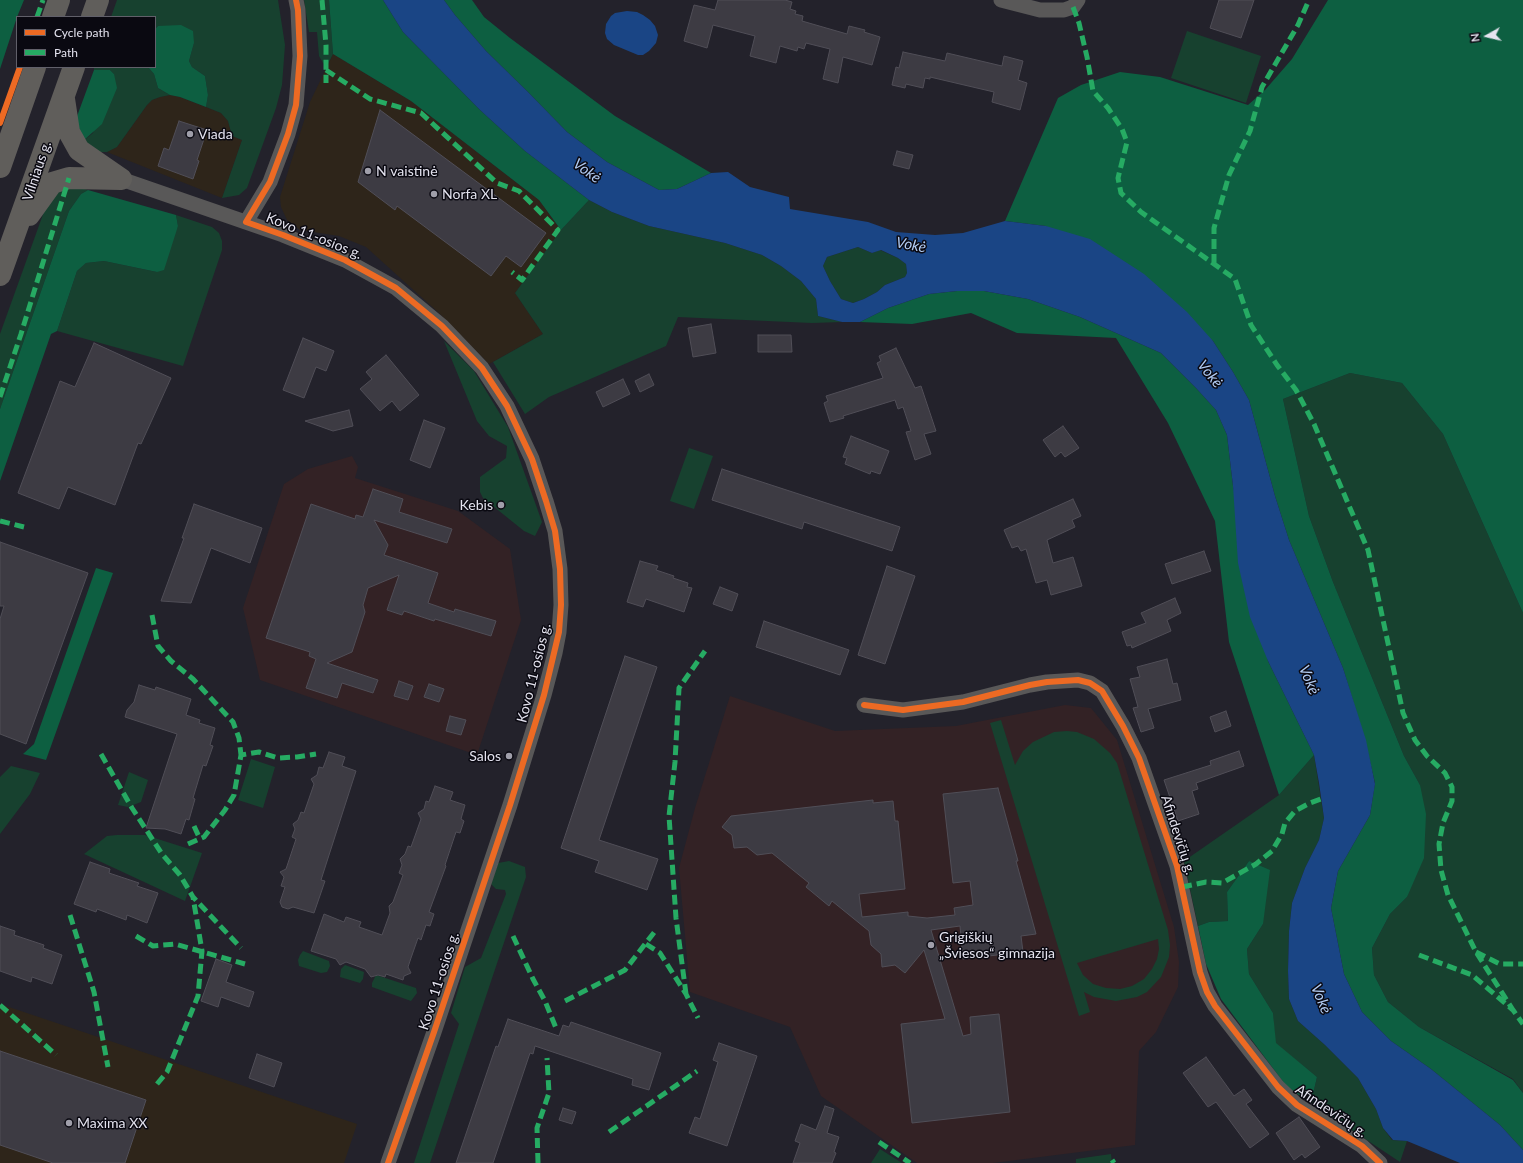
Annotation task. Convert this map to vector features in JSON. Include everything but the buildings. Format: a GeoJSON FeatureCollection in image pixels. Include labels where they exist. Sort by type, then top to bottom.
{"type":"FeatureCollection","features":[{"type":"Feature","properties":{"kind":"highway"},"geometry":{"type":"LineString","coordinates":[[53,16],[59,0]]}},
{"type":"Feature","properties":{"kind":"highway"},"geometry":{"type":"LineString","coordinates":[[92,16],[98,0]]}},
{"type":"Feature","properties":{"kind":"highway"},"geometry":{"type":"LineString","coordinates":[[0,167],[35,68]]}},
{"type":"Feature","properties":{"kind":"highway","name":"Vilniaus g."},"geometry":{"type":"LineString","coordinates":[[0,275],[74,68]]}},
{"type":"Feature","properties":{"kind":"highway"},"geometry":{"type":"LineString","coordinates":[[64,95],[69,132],[79,150],[121,179]]}},
{"type":"Feature","properties":{"kind":"highway"},"geometry":{"type":"LineString","coordinates":[[9,249],[34,207],[52,183],[69,178],[121,179]]}},
{"type":"Feature","properties":{"kind":"street"},"geometry":{"type":"LineString","coordinates":[[246,222],[270,182],[288,134],[296,105],[300,56],[298,10],[296,0]]}},
{"type":"Feature","properties":{"kind":"street"},"geometry":{"type":"LineString","coordinates":[[1001,0],[1040,10],[1064,10],[1073,7],[1078,0]]}},
{"type":"Feature","properties":{"kind":"street","name":"Kovo 11-osios g."},"geometry":{"type":"LineString","coordinates":[[121,179],[290,237],[353,264],[396,288],[442,326],[482,368],[507,406],[532,459],[555,532],[560,569],[561,604],[559,632],[553,660],[510,805],[434,1032],[388,1163]]}},
{"type":"Feature","properties":{"kind":"street","name":"Afindevičių g."},"geometry":{"type":"LineString","coordinates":[[864,706],[903,710],[963,702],[1047,682],[1078,680],[1090,683],[1102,692],[1123,726],[1139,758],[1177,866],[1200,972],[1207,992],[1278,1087],[1297,1105],[1362,1146],[1380,1163]]}},
{"type":"Feature","properties":{"kind":"shaded area"},"geometry":{"type":"Polygon","coordinates":[[[333,54],[411,101],[539,200],[561,230],[515,293],[543,334],[489,364],[439,313],[366,247],[339,236],[300,230],[287,220],[281,207],[280,197],[310,102],[333,54]]]}},
{"type":"Feature","properties":{"kind":"shaded area"},"geometry":{"type":"Polygon","coordinates":[[[170,95],[180,97],[221,113],[228,121],[232,136],[242,140],[222,198],[107,152],[117,147],[152,100],[170,95]]]}},
{"type":"Feature","properties":{"kind":"shaded area"},"geometry":{"type":"Polygon","coordinates":[[[352,456],[358,467],[355,478],[458,511],[510,549],[521,620],[477,755],[260,680],[243,608],[284,484],[308,469],[352,456]]]}},
{"type":"Feature","properties":{"kind":"shaded area","name":"Grigiškių „Šviesos“ gimnazija"},"geometry":{"type":"Polygon","coordinates":[[[730,696],[835,731],[956,726],[1065,705],[1091,708],[1117,740],[1174,927],[1179,962],[1178,987],[1156,1032],[1139,1051],[1135,1145],[993,1163],[917,1163],[821,1096],[790,1027],[690,992],[679,868],[695,808],[730,696]]]}},
{"type":"Feature","properties":{"kind":"shaded area"},"geometry":{"type":"Polygon","coordinates":[[[0,1004],[357,1124],[344,1163],[0,1163],[0,1004]]]}},
{"type":"Feature","properties":{"kind":"green space"},"geometry":{"type":"Polygon","coordinates":[[[0,0],[24,0],[17,16],[16,16],[0,69],[0,0]]]}},
{"type":"Feature","properties":{"kind":"green space"},"geometry":{"type":"Polygon","coordinates":[[[117,0],[278,0],[285,45],[282,85],[276,108],[247,188],[239,195],[222,198],[242,140],[232,136],[228,121],[221,113],[206,107],[208,95],[205,76],[192,67],[189,61],[194,43],[158,26],[156,28],[156,16],[111,16],[117,0]]]}},
{"type":"Feature","properties":{"kind":"green space"},"geometry":{"type":"Polygon","coordinates":[[[304,0],[329,0],[333,54],[327,66],[323,63],[319,56],[317,32],[309,32],[304,0]]]}},
{"type":"Feature","properties":{"kind":"green space"},"geometry":{"type":"Polygon","coordinates":[[[329,0],[383,0],[403,32],[480,110],[525,151],[589,200],[561,230],[539,200],[411,101],[333,54],[329,0]]]}},
{"type":"Feature","properties":{"kind":"green space"},"geometry":{"type":"Polygon","coordinates":[[[444,0],[472,0],[484,17],[615,116],[711,173],[677,189],[659,190],[607,162],[567,132],[486,51],[444,0]]]}},
{"type":"Feature","properties":{"kind":"green space"},"geometry":{"type":"Polygon","coordinates":[[[1328,0],[1523,0],[1523,613],[1443,434],[1402,383],[1350,373],[1283,399],[1309,516],[1333,582],[1404,756],[1420,785],[1426,814],[1424,858],[1407,897],[1390,914],[1372,948],[1374,975],[1388,1002],[1419,1027],[1513,1080],[1523,1093],[1523,1150],[1500,1125],[1431,1069],[1391,1041],[1362,1012],[1344,974],[1331,908],[1338,871],[1370,815],[1375,783],[1365,740],[1343,668],[1289,540],[1275,496],[1249,400],[1213,341],[1046,226],[1005,221],[1058,98],[1081,85],[1120,72],[1160,77],[1248,105],[1265,90],[1292,59],[1328,0]]]}},
{"type":"Feature","properties":{"kind":"green space"},"geometry":{"type":"Polygon","coordinates":[[[181,25],[193,31],[194,43],[189,61],[192,67],[205,76],[208,95],[206,107],[180,97],[170,95],[158,88],[154,74],[149,68],[156,68],[156,28],[158,26],[181,25]]]}},
{"type":"Feature","properties":{"kind":"green space"},"geometry":{"type":"Polygon","coordinates":[[[1187,31],[1261,56],[1246,103],[1171,78],[1187,31]]]}},
{"type":"Feature","properties":{"kind":"green space"},"geometry":{"type":"Polygon","coordinates":[[[94,68],[149,68],[154,74],[158,88],[170,95],[152,100],[117,147],[107,152],[98,152],[83,141],[93,133],[114,74],[110,70],[94,70],[94,68]]]}},
{"type":"Feature","properties":{"kind":"green space"},"geometry":{"type":"Polygon","coordinates":[[[94,70],[110,70],[114,74],[117,88],[102,124],[83,141],[76,119],[94,70]]]}},
{"type":"Feature","properties":{"kind":"green space"},"geometry":{"type":"Polygon","coordinates":[[[78,187],[88,190],[81,194],[69,211],[0,409],[0,334],[46,206],[58,190],[78,187]]]}},
{"type":"Feature","properties":{"kind":"green space"},"geometry":{"type":"Polygon","coordinates":[[[88,190],[176,215],[178,226],[164,270],[157,272],[104,261],[86,263],[77,271],[57,331],[51,334],[0,481],[0,409],[69,211],[81,194],[88,190]]]}},
{"type":"Feature","properties":{"kind":"green space"},"geometry":{"type":"Polygon","coordinates":[[[589,200],[612,212],[649,226],[725,243],[762,255],[781,266],[801,281],[816,299],[818,316],[842,322],[812,323],[678,317],[666,346],[549,397],[525,414],[493,362],[543,334],[515,293],[561,230],[589,200]]]}},
{"type":"Feature","properties":{"kind":"green space"},"geometry":{"type":"Polygon","coordinates":[[[176,215],[212,227],[219,233],[222,241],[222,250],[183,366],[57,331],[77,271],[86,263],[104,261],[157,272],[178,226],[176,215]]]}},
{"type":"Feature","properties":{"kind":"green space"},"geometry":{"type":"Polygon","coordinates":[[[858,247],[872,253],[880,250],[898,258],[906,264],[907,273],[905,277],[885,285],[877,292],[853,303],[841,299],[823,266],[827,257],[858,247]]]}},
{"type":"Feature","properties":{"kind":"green space"},"geometry":{"type":"Polygon","coordinates":[[[957,291],[984,291],[1028,299],[1080,317],[1161,353],[1216,410],[1227,435],[1233,486],[1268,661],[1314,755],[1279,795],[1229,642],[1215,521],[1168,423],[1116,338],[1017,333],[971,313],[912,324],[860,322],[888,308],[929,294],[957,291]]]}},
{"type":"Feature","properties":{"kind":"green space"},"geometry":{"type":"Polygon","coordinates":[[[444,341],[474,371],[508,427],[542,522],[535,536],[524,531],[483,498],[480,492],[480,477],[506,458],[507,446],[489,436],[477,421],[444,341]]]}},
{"type":"Feature","properties":{"kind":"green space"},"geometry":{"type":"Polygon","coordinates":[[[1350,373],[1402,383],[1443,434],[1523,613],[1523,1093],[1513,1079],[1419,1027],[1388,1002],[1374,975],[1372,948],[1390,914],[1407,897],[1420,785],[1404,756],[1333,582],[1309,516],[1283,399],[1350,373]]]}},
{"type":"Feature","properties":{"kind":"green space"},"geometry":{"type":"Polygon","coordinates":[[[689,448],[713,456],[694,509],[670,501],[689,448]]]}},
{"type":"Feature","properties":{"kind":"green space"},"geometry":{"type":"Polygon","coordinates":[[[96,568],[113,573],[46,760],[23,754],[34,744],[96,568]]]}},
{"type":"Feature","properties":{"kind":"green space"},"geometry":{"type":"Polygon","coordinates":[[[1001,720],[1015,765],[1023,751],[1033,742],[1054,732],[1067,731],[1077,732],[1094,739],[1110,753],[1117,763],[1168,930],[1170,945],[1169,957],[1161,977],[1147,992],[1137,997],[1116,1001],[1094,997],[1084,992],[1090,1012],[1079,1016],[990,723],[1001,720]],[[1158,939],[1077,963],[1083,975],[1093,984],[1106,988],[1120,989],[1132,986],[1144,979],[1152,969],[1157,959],[1159,949],[1158,939]]]}},
{"type":"Feature","properties":{"kind":"green space"},"geometry":{"type":"Polygon","coordinates":[[[1314,755],[1324,818],[1319,840],[1305,868],[1292,903],[1289,931],[1289,999],[1298,1021],[1358,1078],[1376,1109],[1383,1128],[1392,1140],[1407,1141],[1400,1162],[1311,1103],[1317,1077],[1275,1043],[1273,1013],[1249,974],[1247,949],[1263,924],[1249,861],[1227,892],[1228,921],[1209,922],[1198,926],[1184,861],[1279,795],[1314,755]]]}},
{"type":"Feature","properties":{"kind":"green space"},"geometry":{"type":"Polygon","coordinates":[[[251,759],[275,767],[263,808],[238,800],[251,759]]]}},
{"type":"Feature","properties":{"kind":"green space"},"geometry":{"type":"Polygon","coordinates":[[[11,766],[40,773],[30,794],[0,834],[0,777],[11,766]]]}},
{"type":"Feature","properties":{"kind":"green space"},"geometry":{"type":"Polygon","coordinates":[[[129,772],[148,780],[141,802],[128,807],[118,805],[129,772]]]}},
{"type":"Feature","properties":{"kind":"green space"},"geometry":{"type":"Polygon","coordinates":[[[145,835],[202,853],[185,901],[84,854],[107,836],[145,835]]]}},
{"type":"Feature","properties":{"kind":"green space"},"geometry":{"type":"Polygon","coordinates":[[[509,861],[525,867],[526,877],[430,1163],[414,1163],[459,1024],[451,1013],[465,967],[481,958],[506,894],[505,890],[496,889],[491,884],[498,863],[509,861]]]}},
{"type":"Feature","properties":{"kind":"green space"},"geometry":{"type":"Polygon","coordinates":[[[1249,861],[1270,870],[1263,924],[1247,949],[1249,974],[1273,1013],[1276,1043],[1317,1077],[1311,1103],[1287,1087],[1221,999],[1206,964],[1198,926],[1209,922],[1228,921],[1227,892],[1249,861]]]}},
{"type":"Feature","properties":{"kind":"green space"},"geometry":{"type":"Polygon","coordinates":[[[303,951],[329,961],[330,966],[327,972],[321,973],[299,966],[298,960],[303,951]]]}},
{"type":"Feature","properties":{"kind":"green space"},"geometry":{"type":"Polygon","coordinates":[[[345,965],[364,972],[363,979],[360,983],[340,977],[341,969],[345,965]]]}},
{"type":"Feature","properties":{"kind":"green space"},"geometry":{"type":"Polygon","coordinates":[[[376,975],[416,988],[417,993],[411,1001],[372,987],[372,983],[376,975]]]}},
{"type":"Feature","properties":{"kind":"green space"},"geometry":{"type":"Polygon","coordinates":[[[880,1149],[902,1163],[871,1163],[880,1149]]]}},
{"type":"Feature","properties":{"kind":"green space"},"geometry":{"type":"Polygon","coordinates":[[[1111,1154],[1112,1163],[1076,1163],[1076,1159],[1111,1154]]]}},
{"type":"Feature","properties":{"kind":"water","name":"Vokė"},"geometry":{"type":"Polygon","coordinates":[[[383,0],[444,0],[486,51],[567,132],[607,162],[659,190],[677,189],[711,173],[728,172],[750,187],[789,197],[790,209],[868,222],[896,232],[935,235],[963,233],[1005,221],[1046,226],[1090,239],[1144,274],[1187,312],[1213,341],[1249,400],[1275,496],[1289,540],[1343,668],[1366,740],[1375,784],[1370,815],[1338,871],[1331,908],[1344,974],[1362,1012],[1391,1041],[1431,1069],[1500,1125],[1523,1150],[1523,1163],[1460,1163],[1407,1141],[1393,1140],[1383,1128],[1376,1109],[1358,1078],[1298,1021],[1289,999],[1289,931],[1292,903],[1305,868],[1319,840],[1324,818],[1319,783],[1314,755],[1268,661],[1250,617],[1238,563],[1233,486],[1227,435],[1216,410],[1196,388],[1161,353],[1080,317],[1028,299],[984,291],[957,291],[929,294],[888,308],[860,322],[842,322],[818,316],[816,299],[801,281],[781,266],[762,255],[725,243],[649,226],[612,212],[589,200],[525,151],[480,110],[403,32],[383,0]],[[858,247],[827,257],[823,266],[841,299],[853,303],[877,292],[885,285],[905,277],[907,273],[906,264],[898,258],[881,250],[872,253],[858,247]]]}},
{"type":"Feature","properties":{"kind":"water"},"geometry":{"type":"Polygon","coordinates":[[[627,11],[637,12],[643,15],[655,26],[658,35],[656,43],[643,55],[638,55],[614,45],[607,39],[605,33],[606,24],[611,16],[615,13],[627,11]]]}},
{"type":"Feature","properties":{"kind":"marked path"},"geometry":{"type":"LineString","coordinates":[[37,16],[43,0]]}},
{"type":"Feature","properties":{"kind":"marked path"},"geometry":{"type":"LineString","coordinates":[[322,0],[326,45],[326,83]]}},
{"type":"Feature","properties":{"kind":"marked path"},"geometry":{"type":"LineString","coordinates":[[1214,264],[1214,228],[1229,175],[1250,131],[1262,87],[1298,25],[1309,0]]}},
{"type":"Feature","properties":{"kind":"marked path"},"geometry":{"type":"LineString","coordinates":[[1073,7],[1079,23],[1093,91],[1108,108],[1122,129],[1127,142],[1118,178],[1121,193],[1141,212],[1235,279],[1251,325],[1277,365],[1296,390],[1314,424],[1368,550],[1403,713],[1415,740],[1427,756],[1445,773],[1452,787],[1452,801],[1443,823],[1439,844],[1441,870],[1448,895],[1476,952],[1513,1010]]}},
{"type":"Feature","properties":{"kind":"marked path"},"geometry":{"type":"LineString","coordinates":[[326,70],[370,99],[421,113],[497,183],[519,191],[558,230],[522,280],[512,272]]}},
{"type":"Feature","properties":{"kind":"marked path"},"geometry":{"type":"LineString","coordinates":[[0,397],[69,178]]}},
{"type":"Feature","properties":{"kind":"marked path"},"geometry":{"type":"LineString","coordinates":[[0,521],[24,527]]}},
{"type":"Feature","properties":{"kind":"marked path"},"geometry":{"type":"LineString","coordinates":[[152,615],[158,646],[171,661],[193,679],[233,722],[239,738],[241,755]]}},
{"type":"Feature","properties":{"kind":"marked path"},"geometry":{"type":"LineString","coordinates":[[686,994],[676,918],[669,816],[675,762],[679,688],[705,651]]}},
{"type":"Feature","properties":{"kind":"marked path"},"geometry":{"type":"LineString","coordinates":[[188,844],[204,837],[225,810],[234,795],[241,755],[259,752],[278,758],[316,754]]}},
{"type":"Feature","properties":{"kind":"marked path"},"geometry":{"type":"LineString","coordinates":[[101,754],[132,808],[162,854],[180,875],[193,897],[241,948]]}},
{"type":"Feature","properties":{"kind":"marked path"},"geometry":{"type":"LineString","coordinates":[[1182,887],[1206,882],[1222,883],[1256,864],[1272,851],[1282,834],[1285,823],[1295,811],[1321,799]]}},
{"type":"Feature","properties":{"kind":"marked path"},"geometry":{"type":"LineString","coordinates":[[194,826],[200,839]]}},
{"type":"Feature","properties":{"kind":"marked path"},"geometry":{"type":"LineString","coordinates":[[157,1084],[167,1072],[198,996],[202,951],[193,897]]}},
{"type":"Feature","properties":{"kind":"marked path"},"geometry":{"type":"LineString","coordinates":[[70,915],[94,992],[108,1067]]}},
{"type":"Feature","properties":{"kind":"marked path"},"geometry":{"type":"LineString","coordinates":[[565,1001],[625,970],[656,930]]}},
{"type":"Feature","properties":{"kind":"marked path"},"geometry":{"type":"LineString","coordinates":[[136,936],[153,946],[175,944],[245,964]]}},
{"type":"Feature","properties":{"kind":"marked path"},"geometry":{"type":"LineString","coordinates":[[513,936],[545,1001],[556,1028]]}},
{"type":"Feature","properties":{"kind":"marked path"},"geometry":{"type":"LineString","coordinates":[[646,944],[660,953],[686,994],[698,1018]]}},
{"type":"Feature","properties":{"kind":"marked path"},"geometry":{"type":"LineString","coordinates":[[1476,952],[1500,964],[1523,964]]}},
{"type":"Feature","properties":{"kind":"marked path"},"geometry":{"type":"LineString","coordinates":[[1419,955],[1472,975],[1513,1010],[1523,1024]]}},
{"type":"Feature","properties":{"kind":"marked path"},"geometry":{"type":"LineString","coordinates":[[0,1005],[56,1055]]}},
{"type":"Feature","properties":{"kind":"marked path"},"geometry":{"type":"LineString","coordinates":[[538,1163],[537,1128],[549,1093],[547,1058]]}},
{"type":"Feature","properties":{"kind":"marked path"},"geometry":{"type":"LineString","coordinates":[[609,1132],[697,1071]]}},
{"type":"Feature","properties":{"kind":"marked path"},"geometry":{"type":"LineString","coordinates":[[879,1142],[910,1163]]}},
{"type":"Feature","properties":{"kind":"cycle path"},"geometry":{"type":"LineString","coordinates":[[296,0],[298,10],[300,56],[296,105],[288,134],[270,182],[246,222],[345,260],[396,288],[442,326],[482,368],[507,406],[532,459],[555,531],[560,569],[561,605],[559,632],[544,695],[510,805],[434,1032],[388,1163]]}},
{"type":"Feature","properties":{"kind":"cycle path"},"geometry":{"type":"LineString","coordinates":[[0,123],[20,68]]}},
{"type":"Feature","properties":{"kind":"cycle path"},"geometry":{"type":"LineString","coordinates":[[864,705],[903,710],[963,702],[1047,682],[1078,680],[1090,683],[1102,691],[1123,726],[1139,758],[1177,866],[1200,972],[1207,992],[1215,1006],[1278,1087],[1297,1105],[1362,1146],[1380,1163]]}},
{"type":"Feature","properties":{"kind":"place","name":"Viada"},"geometry":{"type":"Point","coordinates":[190,134]}},
{"type":"Feature","properties":{"kind":"place","name":"N vaistinė"},"geometry":{"type":"Point","coordinates":[368,171]}},
{"type":"Feature","properties":{"kind":"place","name":"Norfa XL"},"geometry":{"type":"Point","coordinates":[434,194]}},
{"type":"Feature","properties":{"kind":"place","name":"Kebis"},"geometry":{"type":"Point","coordinates":[501,505]}},
{"type":"Feature","properties":{"kind":"place","name":"Salos"},"geometry":{"type":"Point","coordinates":[509,756]}},
{"type":"Feature","properties":{"kind":"place","name":"Grigiškių „Šviesos“ gimnazija"},"geometry":{"type":"Point","coordinates":[931,945]}},
{"type":"Feature","properties":{"kind":"place","name":"Maxima XX"},"geometry":{"type":"Point","coordinates":[69,1123]}}]}
